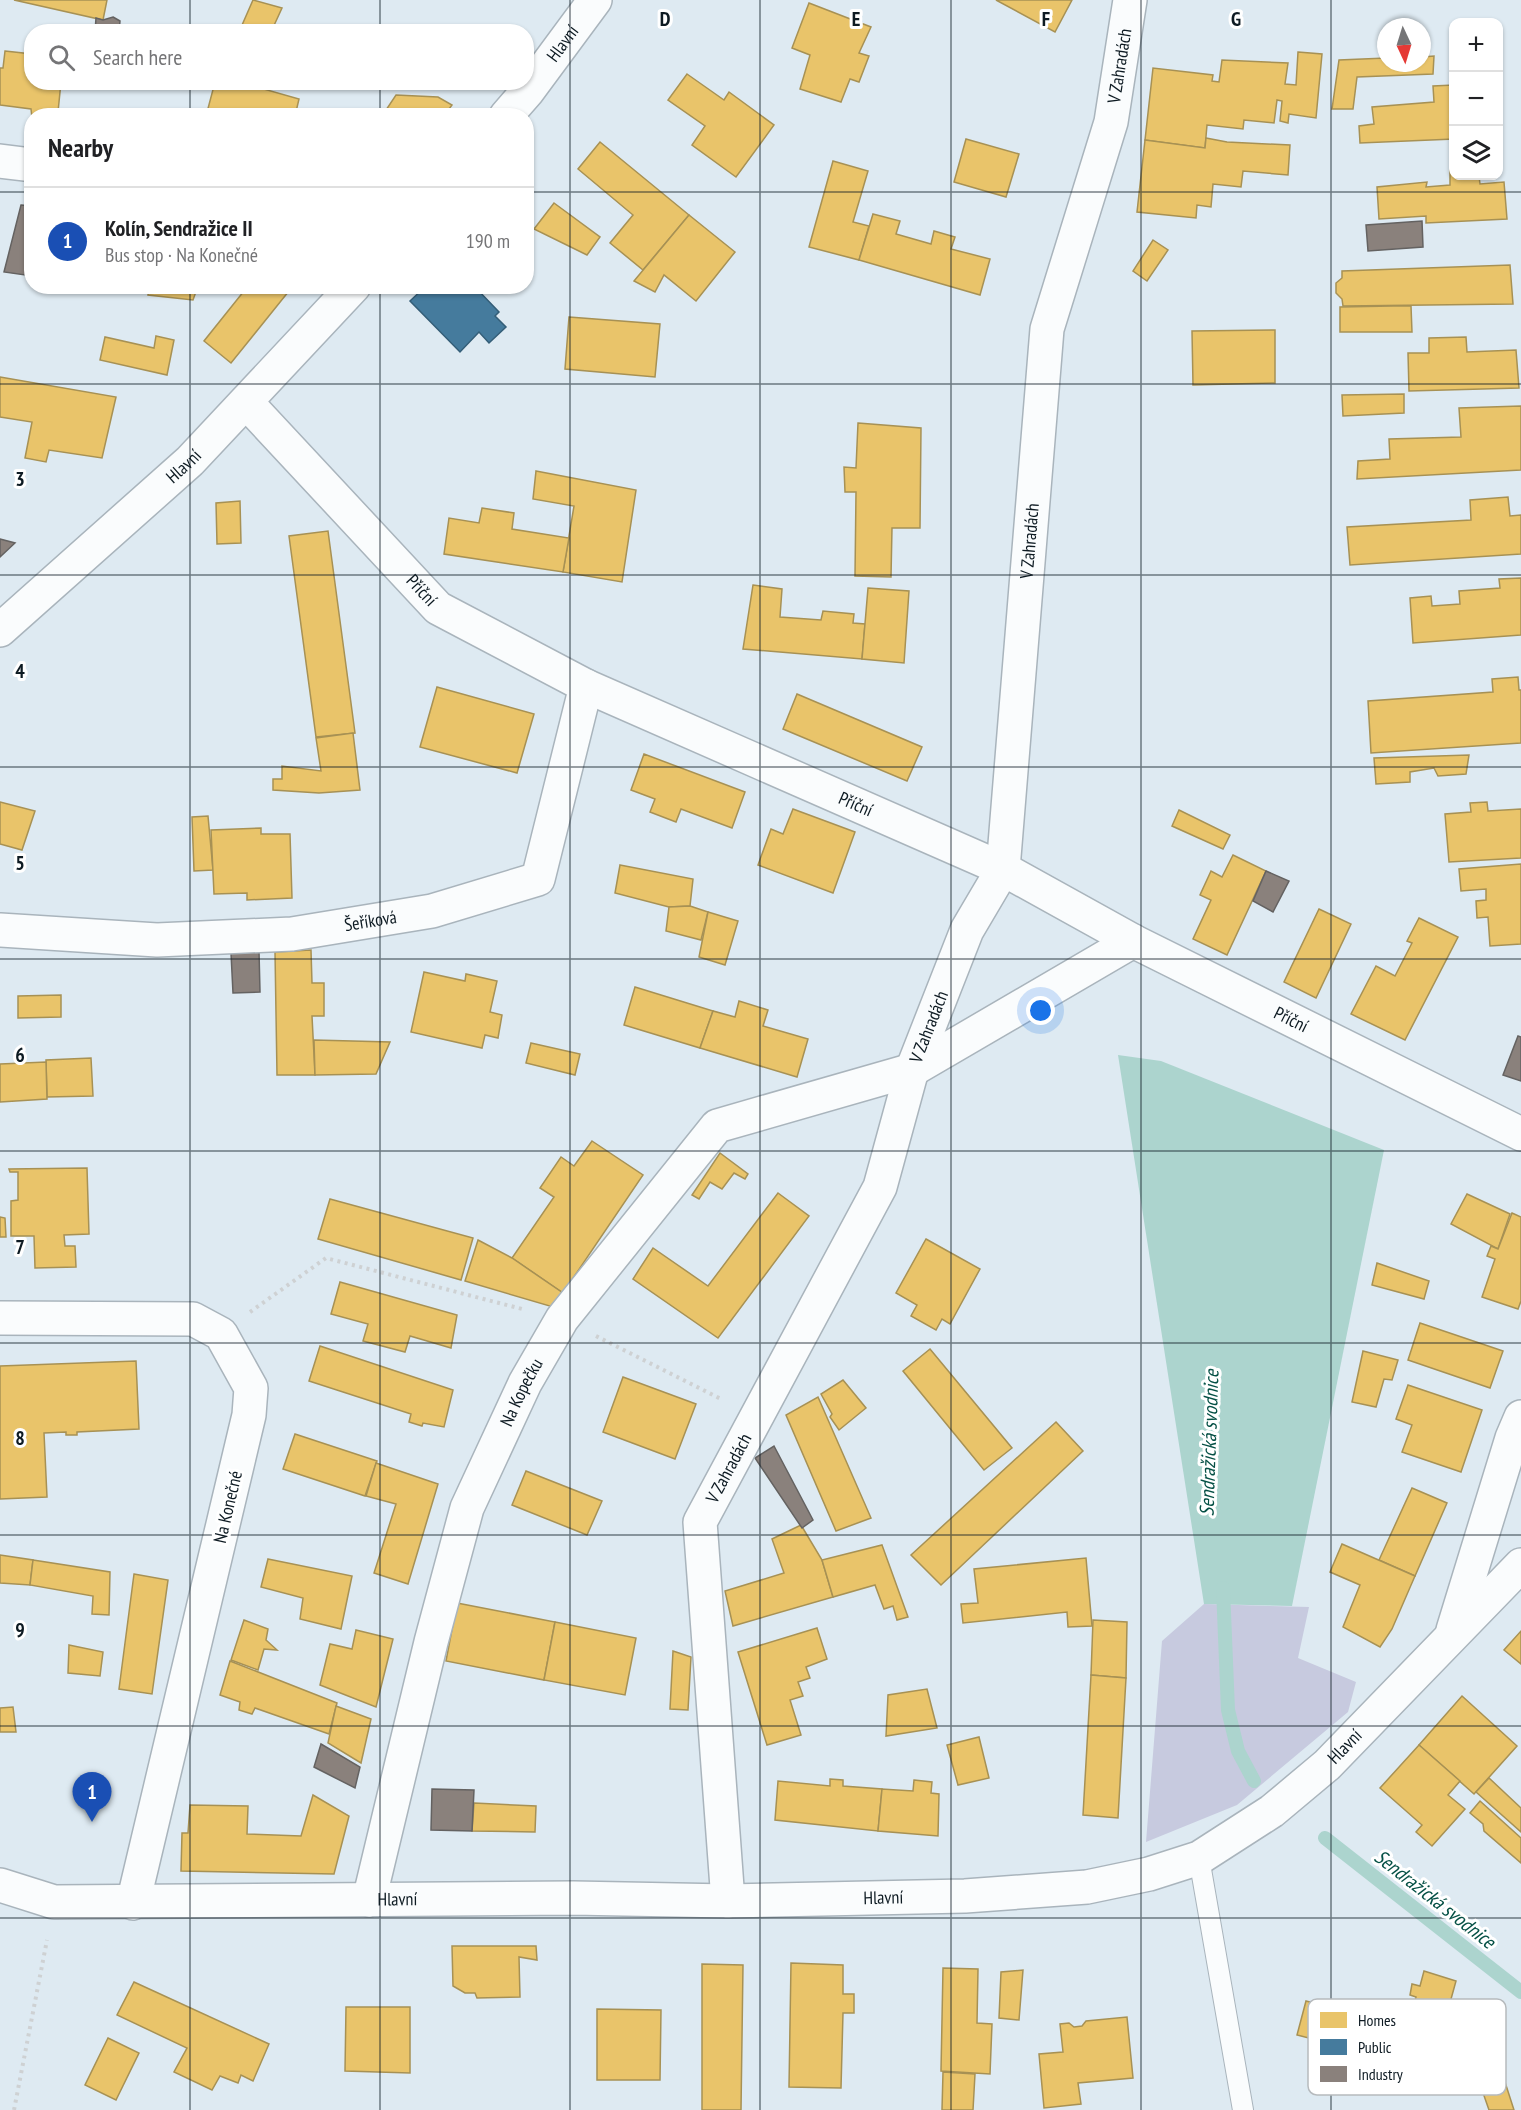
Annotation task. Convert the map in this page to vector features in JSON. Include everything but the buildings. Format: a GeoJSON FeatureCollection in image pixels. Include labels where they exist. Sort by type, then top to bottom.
{"type":"FeatureCollection","features":[{"type":"Feature","properties":{"kind":"street","name":"Hlavní"},"geometry":{"type":"LineString","coordinates":[[534,80],[595,0]]}},
{"type":"Feature","properties":{"kind":"street","name":"V Zahradách"},"geometry":{"type":"LineString","coordinates":[[728,1901],[700,1522],[880,1187],[912,1071],[967,930],[1003,869],[1047,329],[1111,122],[1130,0]]}},
{"type":"Feature","properties":{"kind":"street","name":"Hlavní"},"geometry":{"type":"LineString","coordinates":[[512,108],[526,90]]}},
{"type":"Feature","properties":{"kind":"street"},"geometry":{"type":"LineString","coordinates":[[0,161],[24,164]]}},
{"type":"Feature","properties":{"kind":"street","name":"Hlavní"},"geometry":{"type":"LineString","coordinates":[[0,630],[190,461],[247,403],[347,294]]}},
{"type":"Feature","properties":{"kind":"street","name":"Příční"},"geometry":{"type":"LineString","coordinates":[[247,403],[438,608],[586,686],[1003,869],[1133,941],[1521,1134]]}},
{"type":"Feature","properties":{"kind":"street","name":"Šeříková"},"geometry":{"type":"LineString","coordinates":[[0,930],[157,940],[292,934],[432,910],[538,879],[586,686]]}},
{"type":"Feature","properties":{"kind":"street","name":"V Zahradách"},"geometry":{"type":"LineString","coordinates":[[912,1071],[1133,941]]}},
{"type":"Feature","properties":{"kind":"street","name":"Na Kopečku"},"geometry":{"type":"LineString","coordinates":[[369,1900],[431,1642],[467,1508],[525,1383],[562,1319],[717,1126],[912,1071]]}},
{"type":"Feature","properties":{"kind":"street"},"geometry":{"type":"LineString","coordinates":[[0,1318],[193,1318],[221,1334]]}},
{"type":"Feature","properties":{"kind":"street","name":"Na Konečné"},"geometry":{"type":"LineString","coordinates":[[133,1903],[249,1415],[251,1388],[221,1334]]}},
{"type":"Feature","properties":{"kind":"street","name":"Hlavní"},"geometry":{"type":"LineString","coordinates":[[0,1885],[54,1902],[573,1898],[728,1901],[965,1896],[1087,1887],[1149,1874],[1199,1858],[1272,1811],[1327,1765],[1452,1635],[1512,1438],[1521,1417]]}},
{"type":"Feature","properties":{"kind":"street"},"geometry":{"type":"LineString","coordinates":[[1452,1635],[1521,1565]]}},
{"type":"Feature","properties":{"kind":"lane"},"geometry":{"type":"LineString","coordinates":[[1199,1858],[1243,2110]]}},
{"type":"Feature","properties":{"kind":"path"},"geometry":{"type":"LineString","coordinates":[[221,1334],[326,1258],[562,1319],[755,1416]]}},
{"type":"Feature","properties":{"kind":"path"},"geometry":{"type":"LineString","coordinates":[[14,2110],[54,1902]]}},
{"type":"Feature","properties":{"kind":"shaded area"},"geometry":{"type":"Polygon","coordinates":[[[1204,1604],[1309,1607],[1298,1658],[1356,1682],[1348,1712],[1237,1805],[1146,1842],[1162,1641],[1204,1604]]]}},
{"type":"Feature","properties":{"kind":"water"},"geometry":{"type":"Polygon","coordinates":[[[1118,1055],[1161,1061],[1384,1150],[1292,1606],[1204,1604],[1118,1055]]]}},
{"type":"Feature","properties":{"kind":"waterway","name":"Sendražická svodnice"},"geometry":{"type":"LineString","coordinates":[[1223,1588],[1228,1710],[1238,1751],[1254,1781]]}},
{"type":"Feature","properties":{"kind":"waterway","name":"Sendražická svodnice"},"geometry":{"type":"LineString","coordinates":[[1325,1838],[1521,1992]]}},
{"type":"Feature","properties":{"kind":"place","name":"Kolín, Sendražice II"},"geometry":{"type":"Point","coordinates":[92,1822]}}]}
